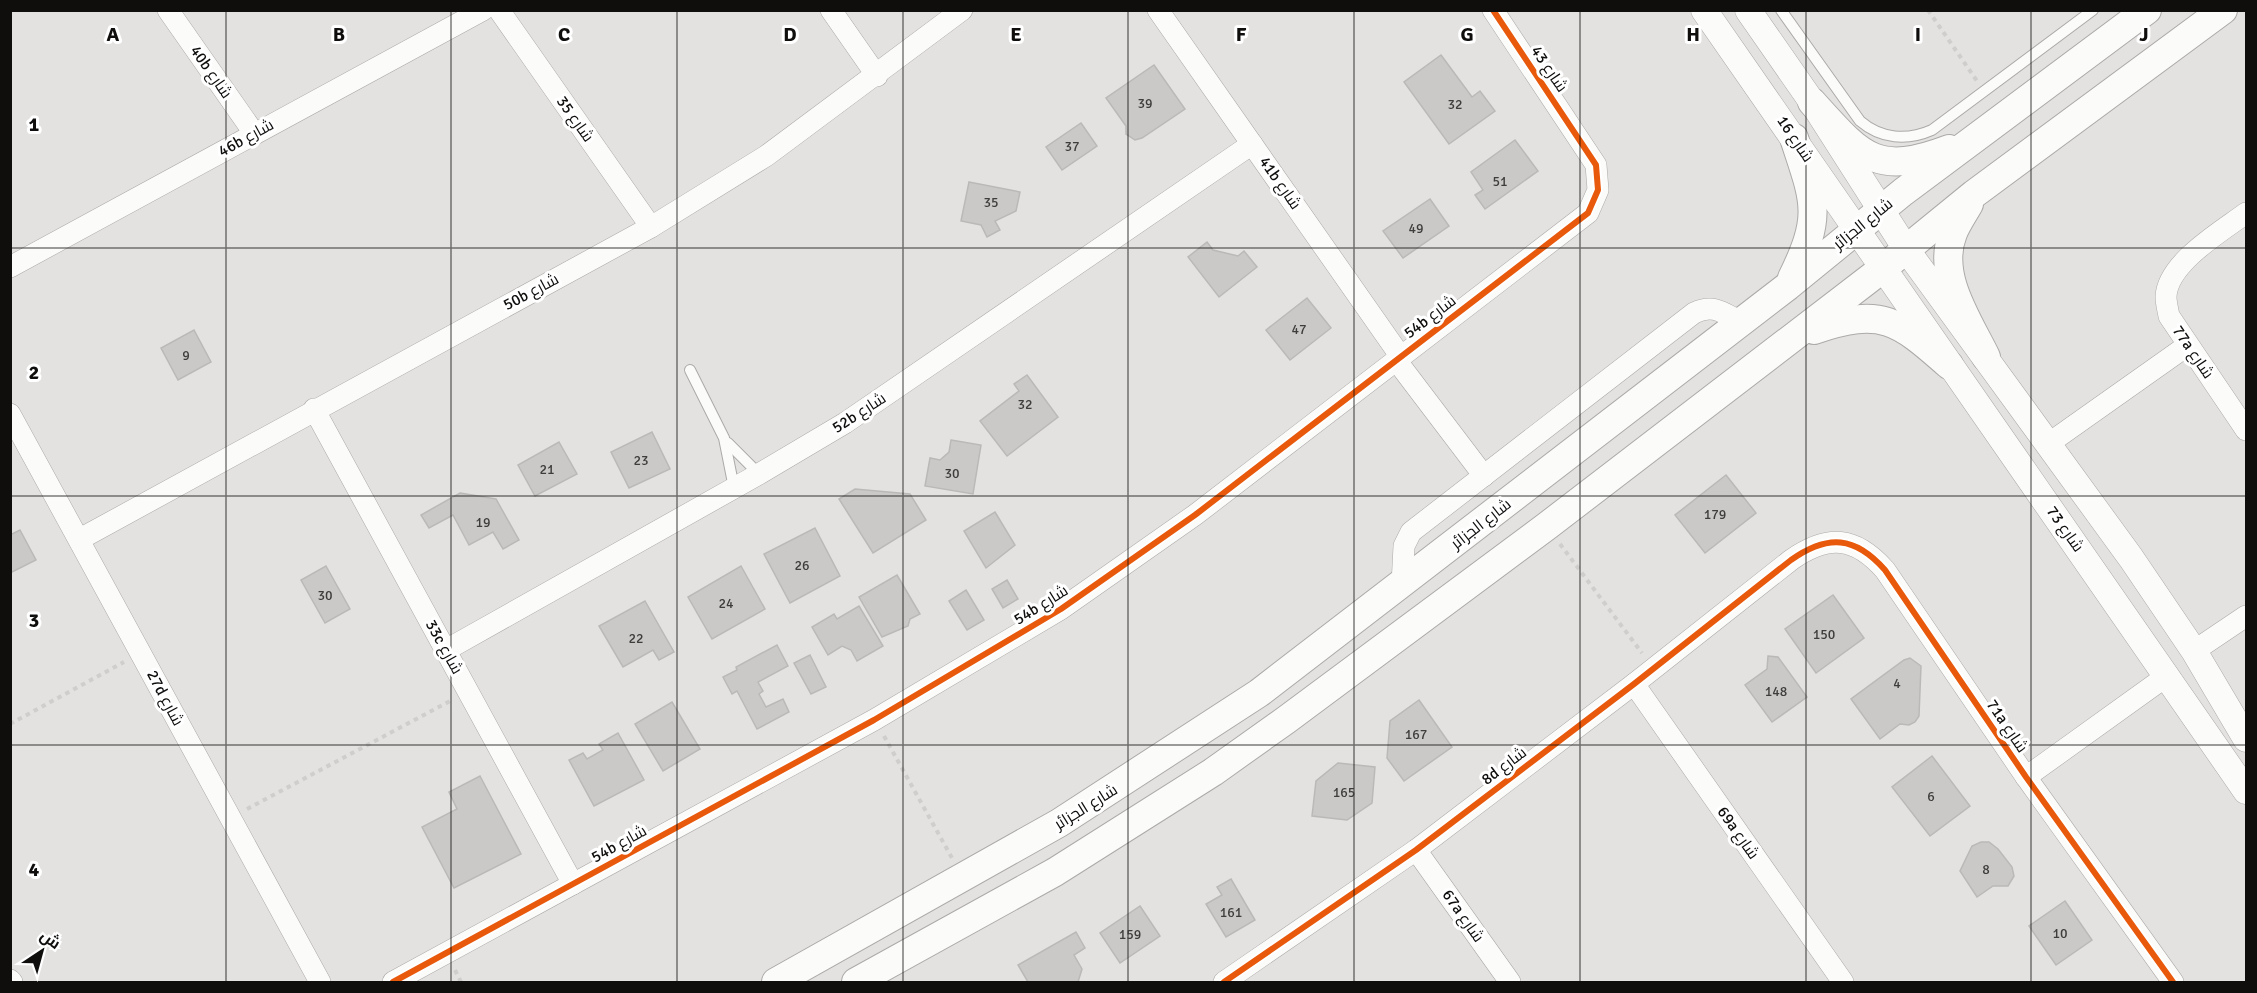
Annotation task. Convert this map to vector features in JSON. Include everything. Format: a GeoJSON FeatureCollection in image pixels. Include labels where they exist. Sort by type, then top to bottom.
{"type":"FeatureCollection","features":[{"type":"Feature","properties":{"kind":"main road","name":"شارع الجزائر"},"geometry":{"type":"LineString","coordinates":[[777,982],[1059,823],[1193,738],[1323,646],[1739,321],[1788,286],[1880,211],[2147,10]]}},
{"type":"Feature","properties":{"kind":"main road"},"geometry":{"type":"LineString","coordinates":[[869,979],[1056,872],[1213,772],[1546,526],[1882,269],[1974,194],[2223,10]]}},
{"type":"Feature","properties":{"kind":"main road"},"geometry":{"type":"LineString","coordinates":[[1812,102],[1855,148],[1884,161],[1915,161],[1979,137]]}},
{"type":"Feature","properties":{"kind":"main road"},"geometry":{"type":"LineString","coordinates":[[1788,286],[1809,244],[1814,215],[1813,198],[1794,138]]}},
{"type":"Feature","properties":{"kind":"main road"},"geometry":{"type":"LineString","coordinates":[[1974,194],[1953,234],[1948,266],[1951,281],[1986,357]]}},
{"type":"Feature","properties":{"kind":"main road"},"geometry":{"type":"LineString","coordinates":[[1792,337],[1847,319],[1881,319],[1910,332],[1949,365]]}},
{"type":"Feature","properties":{"kind":"street","name":"40b شارع"},"geometry":{"type":"LineString","coordinates":[[168,10],[254,133]]}},
{"type":"Feature","properties":{"kind":"street","name":"46b شارع"},"geometry":{"type":"LineString","coordinates":[[10,267],[483,10]]}},
{"type":"Feature","properties":{"kind":"street","name":"شارع 35"},"geometry":{"type":"LineString","coordinates":[[499,10],[651,227]]}},
{"type":"Feature","properties":{"kind":"street"},"geometry":{"type":"LineString","coordinates":[[831,10],[877,76]]}},
{"type":"Feature","properties":{"kind":"street","name":"50b شارع"},"geometry":{"type":"LineString","coordinates":[[80,539],[314,409],[651,227],[766,156],[877,76],[962,10]]}},
{"type":"Feature","properties":{"kind":"street","name":"41b شارع"},"geometry":{"type":"LineString","coordinates":[[1158,10],[1398,358],[1484,476]]}},
{"type":"Feature","properties":{"kind":"street","name":"شارع 43"},"geometry":{"type":"LineString","coordinates":[[1493,10],[1583,143]]}},
{"type":"Feature","properties":{"kind":"street","name":"شارع 16"},"geometry":{"type":"LineString","coordinates":[[1704,10],[1857,229],[1882,269]]}},
{"type":"Feature","properties":{"kind":"street","name":"شارع 16"},"geometry":{"type":"LineString","coordinates":[[1748,10],[1812,102],[1906,249]]}},
{"type":"Feature","properties":{"kind":"street","name":"54b شارع"},"geometry":{"type":"LineString","coordinates":[[393,982],[874,720],[1051,615],[1129,563],[1588,213],[1598,190],[1596,165],[1583,143]]}},
{"type":"Feature","properties":{"kind":"street","name":"52b شارع"},"geometry":{"type":"LineString","coordinates":[[446,650],[759,474],[920,373],[1252,144]]}},
{"type":"Feature","properties":{"kind":"street","name":"77a شارع"},"geometry":{"type":"LineString","coordinates":[[2247,213],[2185,261],[2171,277],[2166,296],[2169,316],[2247,430]]}},
{"type":"Feature","properties":{"kind":"street"},"geometry":{"type":"LineString","coordinates":[[1906,249],[1986,357],[2194,651],[2247,739]]}},
{"type":"Feature","properties":{"kind":"street","name":"شارع 73"},"geometry":{"type":"LineString","coordinates":[[1882,269],[2247,791]]}},
{"type":"Feature","properties":{"kind":"street"},"geometry":{"type":"LineString","coordinates":[[1402,585],[1406,538],[1484,476],[1694,314],[1705,308],[1714,308],[1739,321]]}},
{"type":"Feature","properties":{"kind":"street"},"geometry":{"type":"LineString","coordinates":[[2048,444],[2188,345]]}},
{"type":"Feature","properties":{"kind":"street","name":"33c شارع"},"geometry":{"type":"LineString","coordinates":[[314,409],[573,884]]}},
{"type":"Feature","properties":{"kind":"street","name":"27d شارع"},"geometry":{"type":"LineString","coordinates":[[10,414],[320,982]]}},
{"type":"Feature","properties":{"kind":"street","name":"71a شارع"},"geometry":{"type":"LineString","coordinates":[[1791,560],[1808,548],[1829,542],[1851,544],[1870,554],[1885,570],[2026,777],[2174,982]]}},
{"type":"Feature","properties":{"kind":"street","name":"8d شارع"},"geometry":{"type":"LineString","coordinates":[[1224,982],[1416,850],[1634,684],[1791,560]]}},
{"type":"Feature","properties":{"kind":"street"},"geometry":{"type":"LineString","coordinates":[[2194,651],[2247,616]]}},
{"type":"Feature","properties":{"kind":"street"},"geometry":{"type":"LineString","coordinates":[[2026,777],[2168,675]]}},
{"type":"Feature","properties":{"kind":"street","name":"69a شارع"},"geometry":{"type":"LineString","coordinates":[[1634,684],[1843,982]]}},
{"type":"Feature","properties":{"kind":"street","name":"67a شارع"},"geometry":{"type":"LineString","coordinates":[[1416,850],[1510,982]]}},
{"type":"Feature","properties":{"kind":"lane"},"geometry":{"type":"LineString","coordinates":[[1781,10],[1860,121],[1883,135],[1897,137],[1919,136],[1932,130],[2093,10]]}},
{"type":"Feature","properties":{"kind":"lane"},"geometry":{"type":"LineString","coordinates":[[690,370],[724,438],[736,453],[759,474]]}},
{"type":"Feature","properties":{"kind":"lane"},"geometry":{"type":"LineString","coordinates":[[724,438],[734,488]]}},
{"type":"Feature","properties":{"kind":"path"},"geometry":{"type":"LineString","coordinates":[[1928,10],[1984,91]]}},
{"type":"Feature","properties":{"kind":"path"},"geometry":{"type":"LineString","coordinates":[[1546,526],[1654,668]]}},
{"type":"Feature","properties":{"kind":"path"},"geometry":{"type":"LineString","coordinates":[[10,724],[141,653]]}},
{"type":"Feature","properties":{"kind":"path"},"geometry":{"type":"LineString","coordinates":[[230,818],[469,692]]}},
{"type":"Feature","properties":{"kind":"path"},"geometry":{"type":"LineString","coordinates":[[874,720],[963,879]]}},
{"type":"Feature","properties":{"kind":"building"},"geometry":{"type":"Polygon","coordinates":[[[1441,55],[1472,97],[1480,91],[1495,111],[1449,144],[1404,82],[1441,55]]]}},
{"type":"Feature","properties":{"kind":"building"},"geometry":{"type":"Polygon","coordinates":[[[1154,65],[1185,109],[1142,138],[1135,140],[1126,134],[1126,126],[1106,98],[1154,65]]]}},
{"type":"Feature","properties":{"kind":"building"},"geometry":{"type":"Polygon","coordinates":[[[1081,123],[1097,146],[1062,170],[1046,147],[1081,123]]]}},
{"type":"Feature","properties":{"kind":"building"},"geometry":{"type":"Polygon","coordinates":[[[1515,140],[1538,171],[1485,209],[1475,195],[1483,190],[1471,172],[1515,140]]]}},
{"type":"Feature","properties":{"kind":"building"},"geometry":{"type":"Polygon","coordinates":[[[969,182],[1020,192],[1016,211],[995,221],[1000,230],[987,237],[981,225],[961,221],[969,182]]]}},
{"type":"Feature","properties":{"kind":"building"},"geometry":{"type":"Polygon","coordinates":[[[1430,199],[1449,226],[1403,258],[1383,231],[1430,199]]]}},
{"type":"Feature","properties":{"kind":"building"},"geometry":{"type":"Polygon","coordinates":[[[1207,242],[1213,250],[1238,256],[1244,251],[1257,267],[1219,297],[1188,257],[1207,242]]]}},
{"type":"Feature","properties":{"kind":"building"},"geometry":{"type":"Polygon","coordinates":[[[1307,298],[1331,328],[1290,360],[1266,330],[1307,298]]]}},
{"type":"Feature","properties":{"kind":"building"},"geometry":{"type":"Polygon","coordinates":[[[194,330],[211,362],[178,380],[161,348],[194,330]]]}},
{"type":"Feature","properties":{"kind":"building"},"geometry":{"type":"Polygon","coordinates":[[[1027,375],[1058,417],[1007,456],[980,421],[1019,391],[1014,384],[1027,375]]]}},
{"type":"Feature","properties":{"kind":"building"},"geometry":{"type":"Polygon","coordinates":[[[652,432],[670,469],[629,488],[611,452],[652,432]]]}},
{"type":"Feature","properties":{"kind":"building"},"geometry":{"type":"Polygon","coordinates":[[[951,440],[981,445],[973,494],[925,486],[930,458],[940,460],[949,452],[951,440]]]}},
{"type":"Feature","properties":{"kind":"building"},"geometry":{"type":"Polygon","coordinates":[[[559,442],[577,474],[535,496],[518,465],[559,442]]]}},
{"type":"Feature","properties":{"kind":"building"},"geometry":{"type":"Polygon","coordinates":[[[1726,475],[1756,513],[1705,553],[1675,515],[1726,475]]]}},
{"type":"Feature","properties":{"kind":"building"},"geometry":{"type":"Polygon","coordinates":[[[855,489],[910,494],[926,520],[873,553],[839,499],[855,489]]]}},
{"type":"Feature","properties":{"kind":"building"},"geometry":{"type":"Polygon","coordinates":[[[460,493],[496,499],[519,540],[503,549],[493,532],[469,545],[453,515],[429,528],[421,515],[460,493]]]}},
{"type":"Feature","properties":{"kind":"building"},"geometry":{"type":"Polygon","coordinates":[[[995,512],[1015,545],[986,568],[964,531],[995,512]]]}},
{"type":"Feature","properties":{"kind":"building"},"geometry":{"type":"Polygon","coordinates":[[[815,528],[840,576],[790,603],[764,554],[815,528]]]}},
{"type":"Feature","properties":{"kind":"building"},"geometry":{"type":"Polygon","coordinates":[[[20,530],[36,560],[10,573],[10,535],[20,530]]]}},
{"type":"Feature","properties":{"kind":"building"},"geometry":{"type":"Polygon","coordinates":[[[326,566],[350,609],[325,623],[301,580],[326,566]]]}},
{"type":"Feature","properties":{"kind":"building"},"geometry":{"type":"Polygon","coordinates":[[[741,566],[765,609],[712,639],[688,597],[741,566]]]}},
{"type":"Feature","properties":{"kind":"building"},"geometry":{"type":"Polygon","coordinates":[[[897,575],[920,614],[910,619],[908,626],[882,637],[859,597],[897,575]]]}},
{"type":"Feature","properties":{"kind":"building"},"geometry":{"type":"Polygon","coordinates":[[[1007,580],[1018,599],[1003,608],[992,589],[1007,580]]]}},
{"type":"Feature","properties":{"kind":"building"},"geometry":{"type":"Polygon","coordinates":[[[966,590],[984,620],[967,630],[949,601],[966,590]]]}},
{"type":"Feature","properties":{"kind":"building"},"geometry":{"type":"Polygon","coordinates":[[[1833,595],[1864,638],[1816,673],[1785,629],[1833,595]]]}},
{"type":"Feature","properties":{"kind":"building"},"geometry":{"type":"Polygon","coordinates":[[[645,601],[674,652],[659,660],[653,650],[623,667],[599,626],[645,601]]]}},
{"type":"Feature","properties":{"kind":"building"},"geometry":{"type":"Polygon","coordinates":[[[859,606],[883,646],[857,661],[851,650],[842,646],[828,655],[812,627],[834,614],[837,619],[859,606]]]}},
{"type":"Feature","properties":{"kind":"building"},"geometry":{"type":"Polygon","coordinates":[[[777,645],[788,666],[758,682],[763,691],[759,694],[766,707],[783,699],[789,712],[757,729],[737,691],[732,694],[723,677],[737,670],[736,667],[777,645]]]}},
{"type":"Feature","properties":{"kind":"building"},"geometry":{"type":"Polygon","coordinates":[[[810,655],[826,687],[811,694],[794,663],[810,655]]]}},
{"type":"Feature","properties":{"kind":"building"},"geometry":{"type":"Polygon","coordinates":[[[1768,656],[1778,657],[1807,697],[1772,722],[1745,685],[1767,669],[1768,656]]]}},
{"type":"Feature","properties":{"kind":"building"},"geometry":{"type":"Polygon","coordinates":[[[1910,658],[1921,666],[1919,716],[1915,722],[1909,725],[1900,724],[1880,739],[1851,699],[1910,658]]]}},
{"type":"Feature","properties":{"kind":"building"},"geometry":{"type":"Polygon","coordinates":[[[1419,700],[1452,747],[1404,781],[1387,758],[1390,721],[1419,700]]]}},
{"type":"Feature","properties":{"kind":"building"},"geometry":{"type":"Polygon","coordinates":[[[672,702],[700,749],[663,771],[635,724],[672,702]]]}},
{"type":"Feature","properties":{"kind":"building"},"geometry":{"type":"Polygon","coordinates":[[[618,733],[644,780],[594,806],[569,760],[583,753],[587,759],[603,750],[599,744],[618,733]]]}},
{"type":"Feature","properties":{"kind":"building"},"geometry":{"type":"Polygon","coordinates":[[[1932,756],[1970,806],[1930,836],[1892,787],[1932,756]]]}},
{"type":"Feature","properties":{"kind":"building"},"geometry":{"type":"Polygon","coordinates":[[[1338,763],[1375,767],[1372,803],[1347,820],[1312,816],[1316,781],[1338,763]]]}},
{"type":"Feature","properties":{"kind":"building"},"geometry":{"type":"Polygon","coordinates":[[[480,776],[521,854],[454,888],[422,827],[457,809],[449,792],[480,776]]]}},
{"type":"Feature","properties":{"kind":"building"},"geometry":{"type":"Polygon","coordinates":[[[1981,842],[1989,842],[1998,849],[2012,867],[2014,876],[2008,886],[1993,886],[1977,897],[1960,871],[1972,846],[1981,842]]]}},
{"type":"Feature","properties":{"kind":"building"},"geometry":{"type":"Polygon","coordinates":[[[1231,879],[1255,920],[1226,937],[1206,904],[1222,895],[1217,887],[1231,879]]]}},
{"type":"Feature","properties":{"kind":"building"},"geometry":{"type":"Polygon","coordinates":[[[2065,901],[2092,940],[2056,965],[2029,926],[2065,901]]]}},
{"type":"Feature","properties":{"kind":"building"},"geometry":{"type":"Polygon","coordinates":[[[1140,906],[1160,936],[1120,963],[1100,933],[1140,906]]]}},
{"type":"Feature","properties":{"kind":"building"},"geometry":{"type":"Polygon","coordinates":[[[1076,932],[1085,948],[1074,955],[1082,969],[1078,982],[1028,982],[1018,965],[1076,932]]]}},
{"type":"Feature","properties":{"kind":"cycle path"},"geometry":{"type":"LineString","coordinates":[[393,982],[874,720],[1061,609],[1195,515],[1588,213],[1598,190],[1596,165],[1493,10]]}},
{"type":"Feature","properties":{"kind":"cycle path"},"geometry":{"type":"LineString","coordinates":[[1224,982],[1416,850],[1634,684],[1791,560],[1817,546],[1841,542],[1863,550],[1885,570],[2026,777],[2173,982]]}}]}
